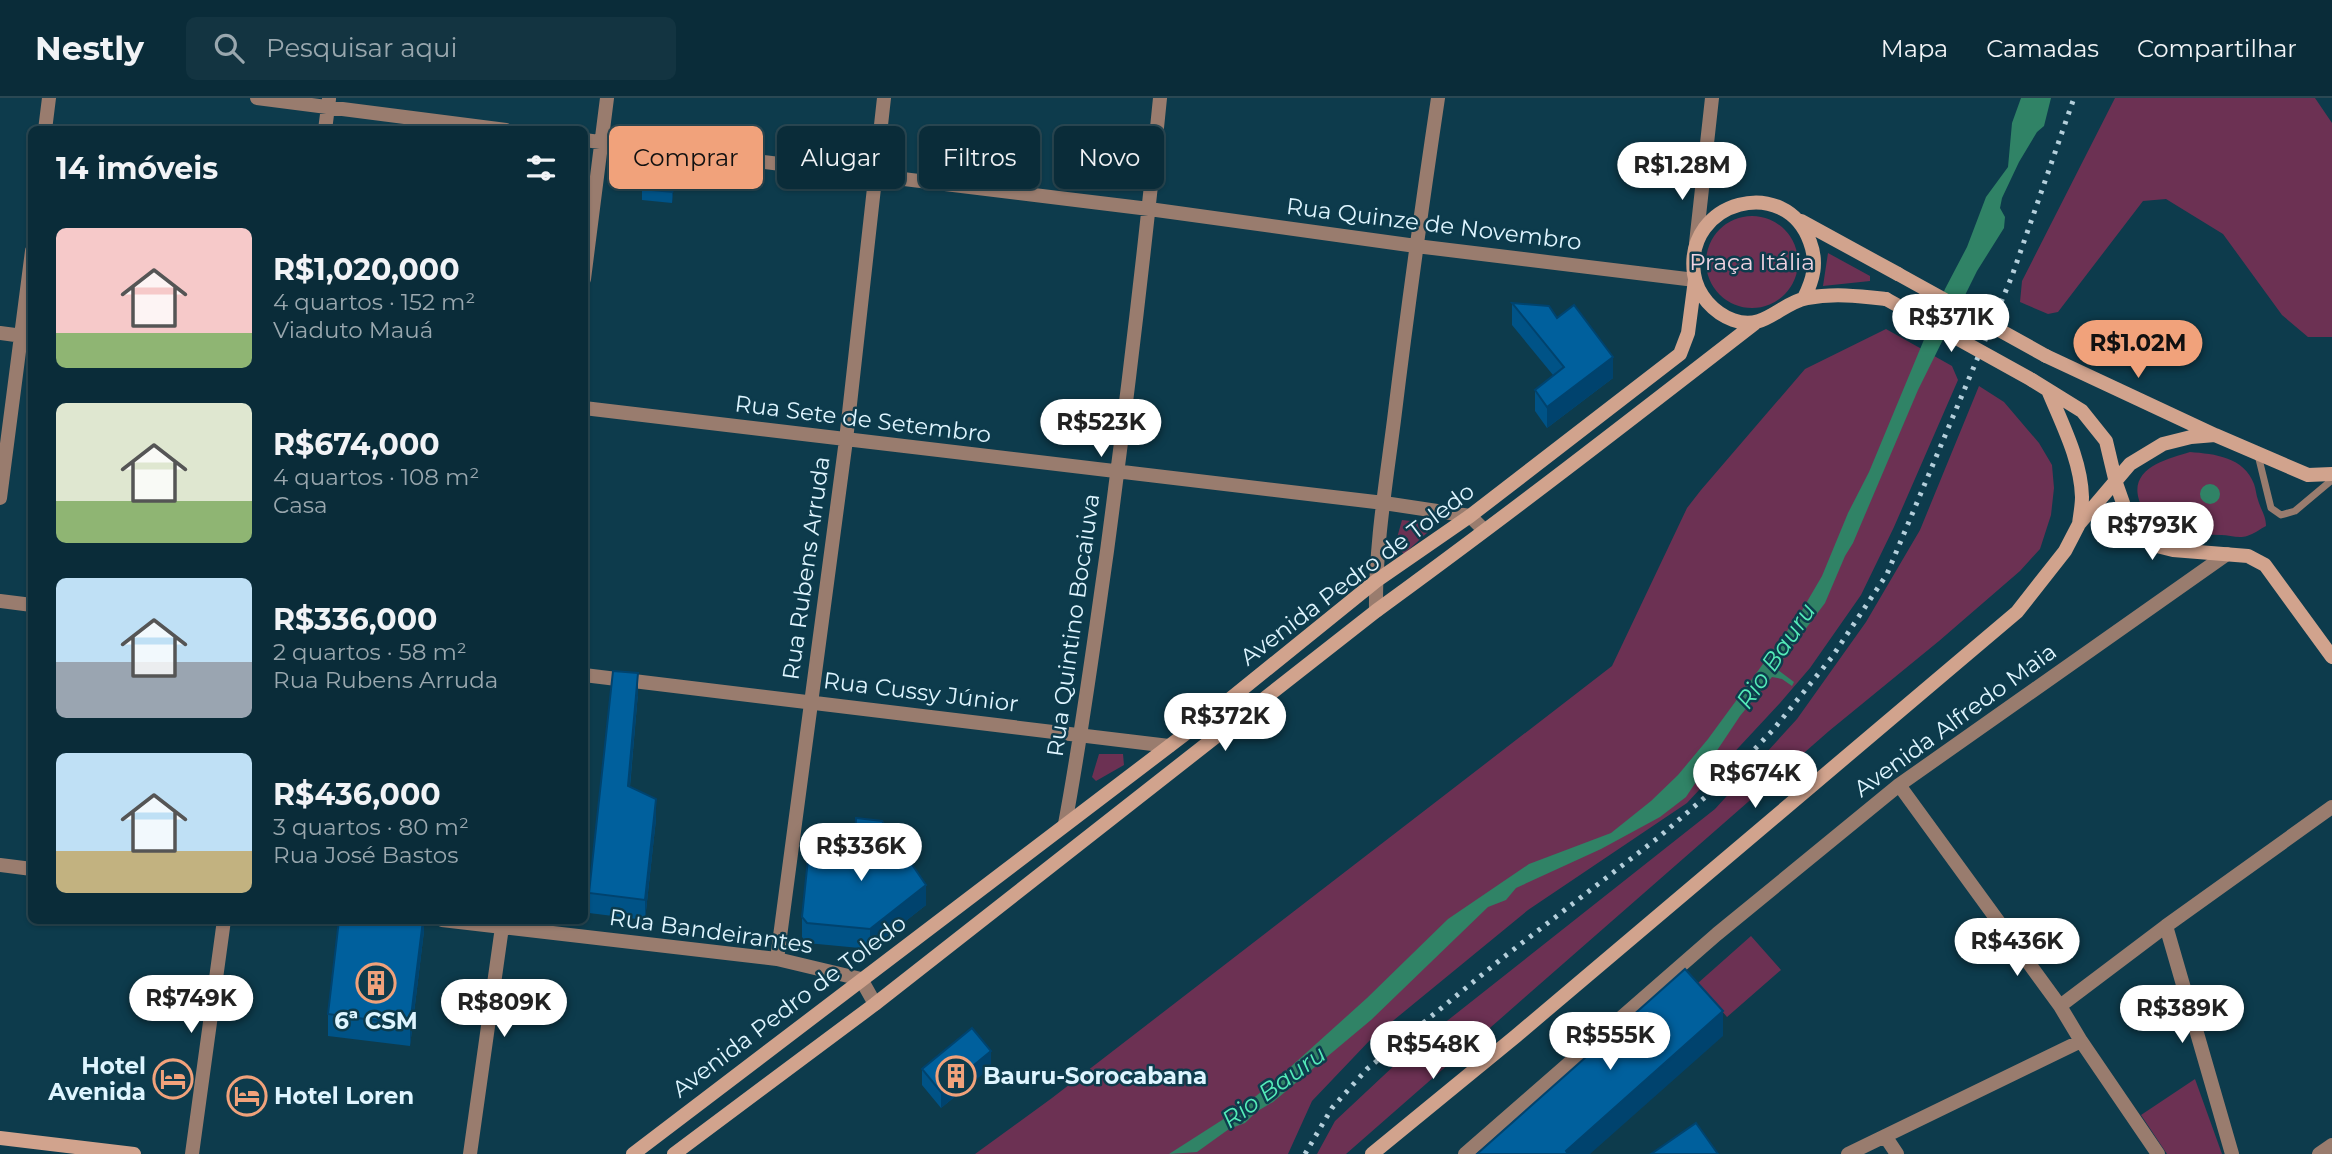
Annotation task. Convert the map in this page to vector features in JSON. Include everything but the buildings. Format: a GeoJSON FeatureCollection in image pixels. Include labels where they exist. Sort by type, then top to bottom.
{"type":"FeatureCollection","features":[{"type":"Feature","properties":{"kind":"main road"},"geometry":{"type":"LineString","coordinates":[[2332,474],[2308,475],[2257,454],[2046,356],[1781,209],[1761,202],[1741,203],[1721,211],[1706,225],[1696,243],[1692,261],[1695,280],[1703,298],[1717,312],[1734,321],[1754,324],[1804,298],[1847,294],[1886,299],[2032,380],[2082,411],[2106,441],[2116,483],[2130,523],[2153,545],[2173,550],[2248,556],[2265,565],[2332,657]]}},
{"type":"Feature","properties":{"kind":"main road"},"geometry":{"type":"LineString","coordinates":[[1798,219],[1813,251],[1815,267],[1804,298]]}},
{"type":"Feature","properties":{"kind":"main road","name":"Avenida Pedro de Toledo"},"geometry":{"type":"LineString","coordinates":[[633,1154],[1214,712],[1376,582],[1471,516],[1680,354],[1688,333],[1695,280]]}},
{"type":"Feature","properties":{"kind":"main road","name":"Avenida Pedro de Toledo"},"geometry":{"type":"LineString","coordinates":[[674,1154],[875,1004],[1376,611],[1461,550],[1754,324]]}},
{"type":"Feature","properties":{"kind":"main road"},"geometry":{"type":"LineString","coordinates":[[2048,390],[2067,435],[2079,475],[2082,497],[2079,524]]}},
{"type":"Feature","properties":{"kind":"main road"},"geometry":{"type":"LineString","coordinates":[[1372,1154],[1516,1036],[2017,612],[2065,551],[2079,524],[2130,464],[2163,444],[2191,437],[2215,435]]}},
{"type":"Feature","properties":{"kind":"main road"},"geometry":{"type":"LineString","coordinates":[[1214,712],[1227,730]]}},
{"type":"Feature","properties":{"kind":"main road"},"geometry":{"type":"LineString","coordinates":[[0,1138],[134,1154]]}},
{"type":"Feature","properties":{"kind":"street"},"geometry":{"type":"LineString","coordinates":[[46,126],[49,98]]}},
{"type":"Feature","properties":{"kind":"street"},"geometry":{"type":"LineString","coordinates":[[257,98],[329,102],[481,126]]}},
{"type":"Feature","properties":{"kind":"street"},"geometry":{"type":"LineString","coordinates":[[588,249],[607,98]]}},
{"type":"Feature","properties":{"kind":"street","name":"Rua Rubens Arruda"},"geometry":{"type":"LineString","coordinates":[[881,126],[884,98]]}},
{"type":"Feature","properties":{"kind":"street","name":"Rua Quintino Bocaiuva"},"geometry":{"type":"LineString","coordinates":[[1065,824],[1082,734],[1118,472],[1160,98]]}},
{"type":"Feature","properties":{"kind":"street"},"geometry":{"type":"LineString","coordinates":[[1376,611],[1376,582],[1384,503],[1416,246],[1438,98]]}},
{"type":"Feature","properties":{"kind":"street"},"geometry":{"type":"LineString","coordinates":[[1696,243],[1712,98]]}},
{"type":"Feature","properties":{"kind":"street"},"geometry":{"type":"LineString","coordinates":[[326,126],[329,102]]}},
{"type":"Feature","properties":{"kind":"street","name":"Rua Quinze de Novembro"},"geometry":{"type":"LineString","coordinates":[[588,140],[777,164]]}},
{"type":"Feature","properties":{"kind":"street","name":"Rua Quinze de Novembro"},"geometry":{"type":"LineString","coordinates":[[905,180],[1695,280]]}},
{"type":"Feature","properties":{"kind":"street","name":"Rua Rubens Arruda"},"geometry":{"type":"LineString","coordinates":[[777,959],[846,440],[875,189]]}},
{"type":"Feature","properties":{"kind":"street"},"geometry":{"type":"LineString","coordinates":[[0,333],[27,336],[0,498]]}},
{"type":"Feature","properties":{"kind":"street","name":"Rua Sete de Setembro"},"geometry":{"type":"LineString","coordinates":[[588,408],[1384,503],[1471,516]]}},
{"type":"Feature","properties":{"kind":"street"},"geometry":{"type":"LineString","coordinates":[[1471,516],[1484,530]]}},
{"type":"Feature","properties":{"kind":"street","name":"Avenida Alfredo Maia"},"geometry":{"type":"LineString","coordinates":[[1465,1154],[1717,933],[1899,785],[2227,554]]}},
{"type":"Feature","properties":{"kind":"street"},"geometry":{"type":"LineString","coordinates":[[0,601],[28,604]]}},
{"type":"Feature","properties":{"kind":"street","name":"Rua Cussy Júnior"},"geometry":{"type":"LineString","coordinates":[[588,675],[1169,746]]}},
{"type":"Feature","properties":{"kind":"street"},"geometry":{"type":"LineString","coordinates":[[1899,785],[2060,1006],[2158,1154]]}},
{"type":"Feature","properties":{"kind":"street"},"geometry":{"type":"LineString","coordinates":[[2060,1006],[2332,807]]}},
{"type":"Feature","properties":{"kind":"street"},"geometry":{"type":"LineString","coordinates":[[0,865],[28,868]]}},
{"type":"Feature","properties":{"kind":"street"},"geometry":{"type":"LineString","coordinates":[[192,1154],[223,924]]}},
{"type":"Feature","properties":{"kind":"street"},"geometry":{"type":"LineString","coordinates":[[470,1154],[503,924]]}},
{"type":"Feature","properties":{"kind":"street","name":"Rua Bandeirantes"},"geometry":{"type":"LineString","coordinates":[[503,924],[777,959],[861,979]]}},
{"type":"Feature","properties":{"kind":"street"},"geometry":{"type":"LineString","coordinates":[[2166,926],[2232,1154]]}},
{"type":"Feature","properties":{"kind":"street"},"geometry":{"type":"LineString","coordinates":[[861,979],[875,1004]]}},
{"type":"Feature","properties":{"kind":"street"},"geometry":{"type":"LineString","coordinates":[[1848,1154],[2081,1041]]}},
{"type":"Feature","properties":{"kind":"street"},"geometry":{"type":"LineString","coordinates":[[1885,1136],[1897,1154]]}},
{"type":"Feature","properties":{"kind":"lane"},"geometry":{"type":"LineString","coordinates":[[2257,454],[2271,508],[2281,515],[2295,511],[2332,480]]}},
{"type":"Feature","properties":{"kind":"green space"},"geometry":{"type":"Polygon","coordinates":[[[2115,98],[2315,98],[2332,123],[2332,337],[2308,337],[2282,315],[2223,234],[2166,199],[2143,201],[2058,312],[2048,314],[2020,302],[2022,281],[2115,98]]]}},
{"type":"Feature","properties":{"kind":"green space","name":"Praça Itália"},"geometry":{"type":"Polygon","coordinates":[[[1752,216],[1770,219],[1785,229],[1795,244],[1798,262],[1795,280],[1785,295],[1770,305],[1752,308],[1734,305],[1719,295],[1709,280],[1706,262],[1709,244],[1719,229],[1734,219],[1752,216]]]}},
{"type":"Feature","properties":{"kind":"green space"},"geometry":{"type":"Polygon","coordinates":[[[1828,253],[1870,276],[1870,281],[1823,286],[1828,253]]]}},
{"type":"Feature","properties":{"kind":"green space"},"geometry":{"type":"Polygon","coordinates":[[[1886,329],[1952,366],[1958,380],[1894,527],[1861,595],[1810,668],[1687,803],[1528,910],[1372,1038],[1312,1101],[1288,1154],[975,1154],[1052,1098],[1612,666],[1687,508],[1701,490],[1805,369],[1886,329]]]}},
{"type":"Feature","properties":{"kind":"green space"},"geometry":{"type":"Polygon","coordinates":[[[1979,386],[2004,402],[2039,443],[2052,465],[2054,488],[2051,515],[2040,549],[2020,571],[1829,731],[1346,1154],[1317,1154],[1335,1121],[1414,1047],[1715,809],[1797,719],[1866,622],[1920,530],[1979,386]]]}},
{"type":"Feature","properties":{"kind":"green space"},"geometry":{"type":"Polygon","coordinates":[[[2190,452],[2219,456],[2243,468],[2254,484],[2266,526],[2250,535],[2237,537],[2181,533],[2157,526],[2151,521],[2139,500],[2137,489],[2140,480],[2152,467],[2190,452]]]}},
{"type":"Feature","properties":{"kind":"green space"},"geometry":{"type":"Polygon","coordinates":[[[1402,520],[1420,522],[1428,532],[1404,554],[1395,545],[1402,520]]]}},
{"type":"Feature","properties":{"kind":"green space"},"geometry":{"type":"Polygon","coordinates":[[[1099,754],[1123,754],[1124,765],[1096,781],[1092,777],[1099,754]]]}},
{"type":"Feature","properties":{"kind":"green space"},"geometry":{"type":"Polygon","coordinates":[[[1751,936],[1781,970],[1727,1017],[1698,983],[1751,936]]]}},
{"type":"Feature","properties":{"kind":"green space"},"geometry":{"type":"Polygon","coordinates":[[[2195,1079],[2222,1154],[2167,1154],[2141,1115],[2195,1079]]]}},
{"type":"Feature","properties":{"kind":"water","name":"Rio Bauru"},"geometry":{"type":"Polygon","coordinates":[[[2021,98],[2051,98],[2044,126],[2037,132],[2019,162],[2002,198],[2000,208],[2005,217],[2004,228],[1977,271],[1918,390],[1825,603],[1783,659],[1778,670],[1794,682],[1792,686],[1782,679],[1772,677],[1740,716],[1686,797],[1660,817],[1601,849],[1516,888],[1506,900],[1488,907],[1371,1020],[1273,1102],[1256,1112],[1245,1123],[1229,1129],[1197,1152],[1169,1154],[1244,1106],[1286,1071],[1367,998],[1448,919],[1529,864],[1611,833],[1678,775],[1708,739],[1801,612],[1822,576],[1848,513],[1869,472],[1945,289],[1967,247],[1986,197],[2008,167],[2012,123],[2021,98]]]}},
{"type":"Feature","properties":{"kind":"water"},"geometry":{"type":"Polygon","coordinates":[[[2210,484],[2217,487],[2220,494],[2217,501],[2210,504],[2203,501],[2200,494],[2203,487],[2210,484]]]}},
{"type":"Feature","properties":{"kind":"railway"},"geometry":{"type":"LineString","coordinates":[[1305,1154],[1332,1108],[1367,1069],[1500,960],[1659,837],[1725,780],[1773,730],[1832,657],[1887,574],[2012,276],[2074,98]]}},
{"type":"Feature","properties":{"kind":"place","name":"6ª CSM"},"geometry":{"type":"Point","coordinates":[376,983]}},
{"type":"Feature","properties":{"kind":"place","name":"Bauru-Sorocabana"},"geometry":{"type":"Point","coordinates":[956,1076]}},
{"type":"Feature","properties":{"kind":"place","name":"Hotel Avenida"},"geometry":{"type":"Point","coordinates":[173,1079]}},
{"type":"Feature","properties":{"kind":"place","name":"Hotel Loren"},"geometry":{"type":"Point","coordinates":[247,1096]}}]}
